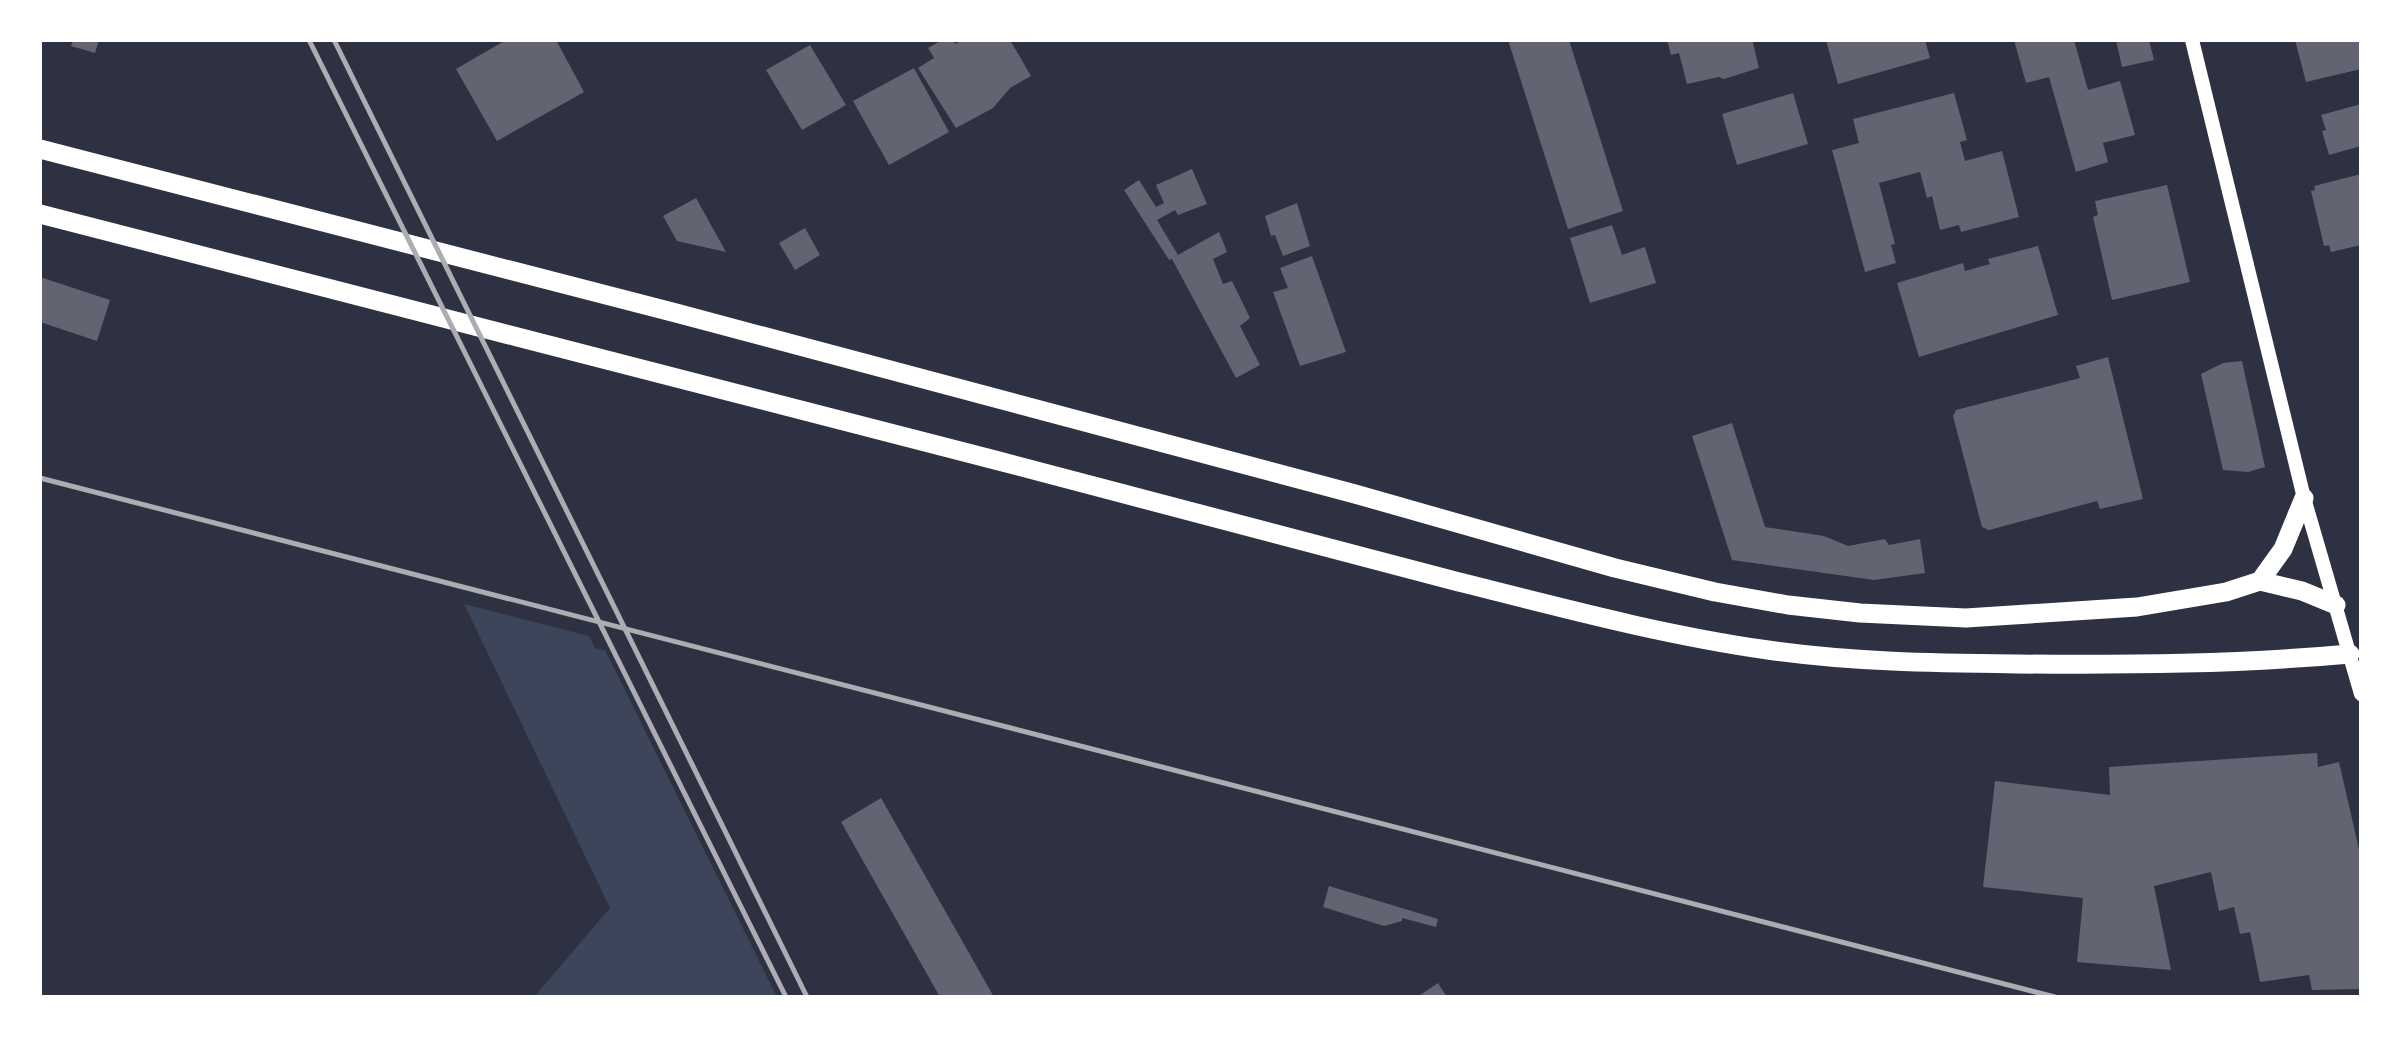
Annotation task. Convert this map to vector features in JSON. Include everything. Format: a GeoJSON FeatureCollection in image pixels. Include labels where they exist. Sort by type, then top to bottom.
{"type":"FeatureCollection","features":[{"type":"Feature","properties":{"kind":"highway"},"geometry":{"type":"LineString","coordinates":[[40,149],[676,313],[1355,494],[1615,568],[1715,592],[1788,605],[1860,613],[1966,618],[2137,607],[2226,593],[2260,581],[2302,591],[2336,605]]}},
{"type":"Feature","properties":{"kind":"highway"},"geometry":{"type":"LineString","coordinates":[[40,214],[687,379],[1366,558],[1629,625],[1700,639],[1832,657],[1917,663],[2237,662],[2350,654]]}},
{"type":"Feature","properties":{"kind":"highway"},"geometry":{"type":"LineString","coordinates":[[2260,581],[2283,549],[2304,498]]}},
{"type":"Feature","properties":{"kind":"main road"},"geometry":{"type":"LineString","coordinates":[[2192,40],[2304,498],[2361,694]]}},
{"type":"Feature","properties":{"kind":"shaded area"},"geometry":{"type":"Polygon","coordinates":[[[464,604],[589,636],[595,648],[605,650],[777,997],[534,997],[610,908],[464,604]]]}},
{"type":"Feature","properties":{"kind":"building"},"geometry":{"type":"Polygon","coordinates":[[[73,40],[99,40],[95,53],[71,46],[73,40]]]}},
{"type":"Feature","properties":{"kind":"building"},"geometry":{"type":"Polygon","coordinates":[[[506,40],[556,40],[584,92],[497,141],[456,69],[506,40]]]}},
{"type":"Feature","properties":{"kind":"building"},"geometry":{"type":"Polygon","coordinates":[[[942,40],[953,40],[955,44],[962,40],[1010,40],[1031,76],[1010,88],[993,108],[956,128],[918,68],[934,58],[928,48],[942,40]]]}},
{"type":"Feature","properties":{"kind":"building"},"geometry":{"type":"Polygon","coordinates":[[[1508,40],[1569,40],[1623,211],[1568,229],[1508,40]]]}},
{"type":"Feature","properties":{"kind":"building"},"geometry":{"type":"Polygon","coordinates":[[[1667,40],[1754,40],[1759,68],[1724,79],[1719,77],[1687,84],[1679,53],[1671,55],[1667,40]]]}},
{"type":"Feature","properties":{"kind":"building"},"geometry":{"type":"Polygon","coordinates":[[[1826,40],[1925,40],[1930,58],[1838,84],[1826,40]]]}},
{"type":"Feature","properties":{"kind":"building"},"geometry":{"type":"Polygon","coordinates":[[[2014,40],[2074,40],[2088,90],[2120,81],[2135,135],[2103,143],[2108,162],[2076,172],[2049,77],[2026,83],[2014,40]]]}},
{"type":"Feature","properties":{"kind":"building"},"geometry":{"type":"Polygon","coordinates":[[[2116,40],[2149,40],[2154,60],[2122,67],[2116,40]]]}},
{"type":"Feature","properties":{"kind":"building"},"geometry":{"type":"Polygon","coordinates":[[[2295,40],[2361,40],[2361,69],[2306,82],[2295,40]]]}},
{"type":"Feature","properties":{"kind":"building"},"geometry":{"type":"Polygon","coordinates":[[[810,45],[846,105],[802,130],[766,70],[810,45]]]}},
{"type":"Feature","properties":{"kind":"building"},"geometry":{"type":"Polygon","coordinates":[[[914,68],[949,132],[889,165],[853,101],[914,68]]]}},
{"type":"Feature","properties":{"kind":"building"},"geometry":{"type":"Polygon","coordinates":[[[1793,93],[1808,144],[1737,165],[1722,114],[1793,93]]]}},
{"type":"Feature","properties":{"kind":"building"},"geometry":{"type":"Polygon","coordinates":[[[1954,93],[1967,140],[1960,142],[1965,161],[2002,151],[2019,217],[1961,232],[1959,225],[1940,230],[1932,196],[1927,198],[1920,172],[1879,183],[1895,244],[1891,245],[1896,263],[1865,272],[1832,150],[1859,143],[1853,119],[1954,93]]]}},
{"type":"Feature","properties":{"kind":"building"},"geometry":{"type":"Polygon","coordinates":[[[2361,104],[2361,146],[2329,155],[2322,131],[2326,130],[2321,115],[2361,104]]]}},
{"type":"Feature","properties":{"kind":"building"},"geometry":{"type":"Polygon","coordinates":[[[1192,169],[1207,204],[1178,215],[1175,210],[1157,220],[1178,255],[1219,232],[1227,252],[1213,259],[1223,284],[1232,281],[1250,318],[1240,326],[1260,365],[1236,378],[1172,259],[1169,260],[1124,190],[1139,180],[1156,207],[1164,203],[1156,185],[1192,169]]]}},
{"type":"Feature","properties":{"kind":"building"},"geometry":{"type":"Polygon","coordinates":[[[2361,174],[2361,245],[2331,252],[2329,245],[2324,246],[2311,191],[2315,190],[2314,186],[2361,174]]]}},
{"type":"Feature","properties":{"kind":"building"},"geometry":{"type":"Polygon","coordinates":[[[2167,185],[2190,282],[2112,300],[2093,217],[2098,215],[2095,201],[2167,185]]]}},
{"type":"Feature","properties":{"kind":"building"},"geometry":{"type":"Polygon","coordinates":[[[696,198],[726,252],[677,241],[663,216],[696,198]]]}},
{"type":"Feature","properties":{"kind":"building"},"geometry":{"type":"Polygon","coordinates":[[[1297,203],[1310,246],[1283,256],[1275,235],[1271,236],[1265,216],[1297,203]]]}},
{"type":"Feature","properties":{"kind":"building"},"geometry":{"type":"Polygon","coordinates":[[[1612,225],[1622,255],[1645,247],[1656,283],[1590,303],[1570,238],[1612,225]]]}},
{"type":"Feature","properties":{"kind":"building"},"geometry":{"type":"Polygon","coordinates":[[[805,228],[820,255],[795,270],[779,243],[805,228]]]}},
{"type":"Feature","properties":{"kind":"building"},"geometry":{"type":"Polygon","coordinates":[[[2038,246],[2058,315],[1919,357],[1897,283],[1963,263],[1965,271],[1990,264],[1988,259],[2038,246]]]}},
{"type":"Feature","properties":{"kind":"building"},"geometry":{"type":"Polygon","coordinates":[[[1312,256],[1346,352],[1300,366],[1273,292],[1288,288],[1280,268],[1312,256]]]}},
{"type":"Feature","properties":{"kind":"building"},"geometry":{"type":"Polygon","coordinates":[[[40,277],[110,300],[97,341],[40,322],[40,277]]]}},
{"type":"Feature","properties":{"kind":"building"},"geometry":{"type":"Polygon","coordinates":[[[2108,357],[2143,499],[2100,509],[2097,501],[1989,530],[1982,527],[1953,416],[1956,410],[2080,378],[2076,366],[2108,357]]]}},
{"type":"Feature","properties":{"kind":"building"},"geometry":{"type":"Polygon","coordinates":[[[2242,361],[2265,467],[2248,472],[2223,470],[2201,374],[2223,363],[2242,361]]]}},
{"type":"Feature","properties":{"kind":"building"},"geometry":{"type":"Polygon","coordinates":[[[1732,423],[1765,527],[1824,536],[1848,546],[1885,539],[1889,545],[1920,539],[1925,573],[1874,580],[1732,560],[1692,436],[1732,423]]]}},
{"type":"Feature","properties":{"kind":"building"},"geometry":{"type":"Polygon","coordinates":[[[2317,753],[2318,767],[2339,762],[2361,858],[2361,989],[2312,990],[2309,975],[2260,982],[2250,932],[2240,934],[2234,907],[2219,911],[2211,872],[2154,886],[2171,970],[2077,962],[2083,898],[1983,887],[1995,781],[2110,795],[2109,767],[2317,753]]]}},
{"type":"Feature","properties":{"kind":"building"},"geometry":{"type":"Polygon","coordinates":[[[881,798],[994,997],[940,997],[841,822],[881,798]]]}},
{"type":"Feature","properties":{"kind":"building"},"geometry":{"type":"Polygon","coordinates":[[[1329,886],[1438,919],[1436,927],[1402,918],[1402,921],[1384,926],[1323,907],[1329,886]]]}},
{"type":"Feature","properties":{"kind":"building"},"geometry":{"type":"Polygon","coordinates":[[[1438,983],[1447,997],[1417,997],[1438,983]]]}},
{"type":"Feature","properties":{"kind":"railway"},"geometry":{"type":"LineString","coordinates":[[309,40],[786,997]]}},
{"type":"Feature","properties":{"kind":"railway"},"geometry":{"type":"LineString","coordinates":[[334,40],[807,997]]}},
{"type":"Feature","properties":{"kind":"railway"},"geometry":{"type":"LineString","coordinates":[[40,478],[2055,997]]}}]}
